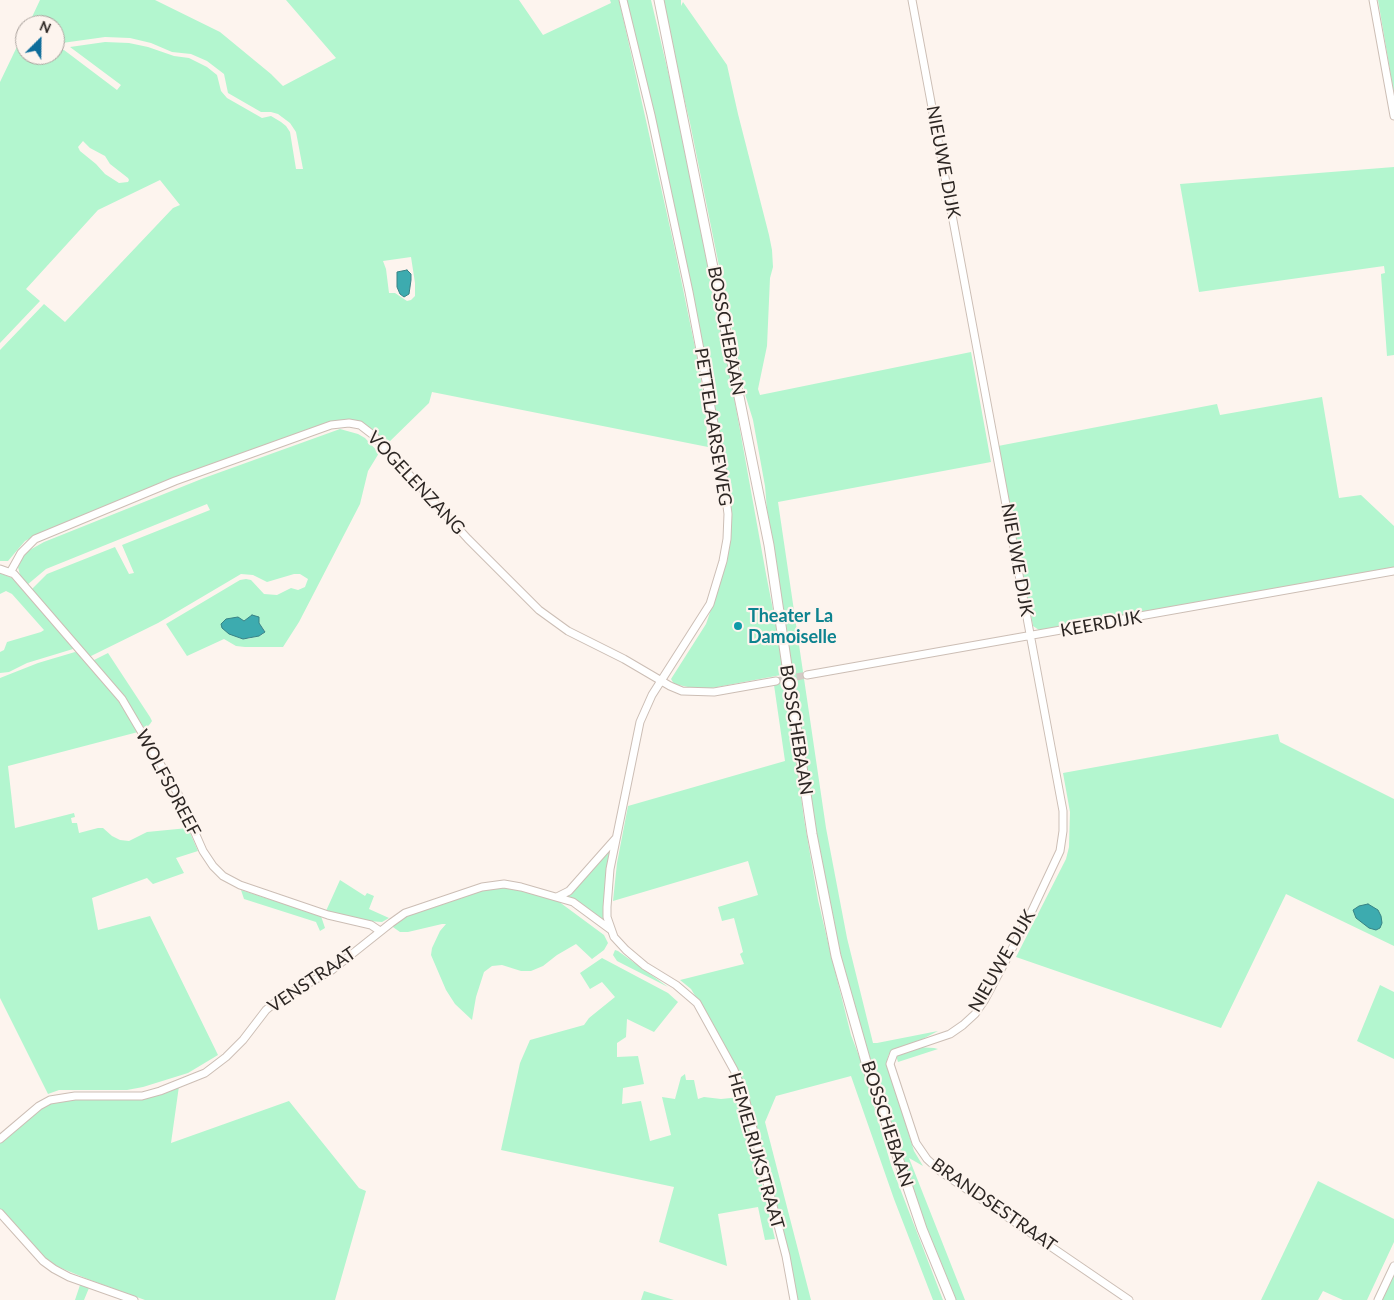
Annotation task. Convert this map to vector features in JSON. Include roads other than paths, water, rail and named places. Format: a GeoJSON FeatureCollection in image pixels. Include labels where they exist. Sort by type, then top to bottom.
{"type":"FeatureCollection","features":[{"type":"Feature","properties":{"kind":"main road","name":"BOSSCHEBAAN"},"geometry":{"type":"LineString","coordinates":[[659,0],[769,545],[812,834],[836,956],[871,1078],[922,1229],[951,1300]]}},
{"type":"Feature","properties":{"kind":"street","name":"PETTELAARSEWEG"},"geometry":{"type":"LineString","coordinates":[[611,930],[607,918],[610,869],[640,722],[661,681],[710,604],[723,561],[727,539],[728,514],[722,460],[689,292],[651,115],[623,0]]}},
{"type":"Feature","properties":{"kind":"street","name":"NIEUWE DIJK"},"geometry":{"type":"LineString","coordinates":[[894,1053],[950,1034],[975,1014],[984,1001],[1029,917],[1060,851],[1064,812],[912,0]]}},
{"type":"Feature","properties":{"kind":"street"},"geometry":{"type":"LineString","coordinates":[[1373,0],[1394,116]]}},
{"type":"Feature","properties":{"kind":"street","name":"VOGELENZANG"},"geometry":{"type":"LineString","coordinates":[[11,571],[21,553],[35,539],[175,481],[331,426],[349,423],[360,425],[374,435],[468,539],[540,610],[568,631],[624,659],[661,681]]}},
{"type":"Feature","properties":{"kind":"street"},"geometry":{"type":"LineString","coordinates":[[0,569],[11,571]]}},
{"type":"Feature","properties":{"kind":"street","name":"WOLFSDREEF"},"geometry":{"type":"LineString","coordinates":[[11,571],[122,699],[178,794],[203,850],[213,866],[223,876],[240,885],[328,915],[371,925],[380,931]]}},
{"type":"Feature","properties":{"kind":"street","name":"KEERDIJK"},"geometry":{"type":"LineString","coordinates":[[807,675],[1394,571]]}},
{"type":"Feature","properties":{"kind":"street"},"geometry":{"type":"LineString","coordinates":[[661,681],[682,691],[698,693],[776,681]]}},
{"type":"Feature","properties":{"kind":"street","name":"PETTELAARSEWEG"},"geometry":{"type":"LineString","coordinates":[[557,897],[569,891],[616,837]]}},
{"type":"Feature","properties":{"kind":"street","name":"VENSTRAAT"},"geometry":{"type":"LineString","coordinates":[[0,1139],[39,1106],[50,1100],[76,1096],[142,1096],[205,1073],[226,1058],[243,1040],[266,1010],[276,1001],[332,970],[405,913],[482,887],[497,884],[509,885],[573,902],[611,930]]}},
{"type":"Feature","properties":{"kind":"street","name":"HEMELRIJKSTRAAT"},"geometry":{"type":"LineString","coordinates":[[611,930],[614,937],[626,950],[676,985],[697,1004],[734,1070],[744,1094],[786,1256],[794,1300]]}},
{"type":"Feature","properties":{"kind":"street","name":"BRANDSESTRAAT"},"geometry":{"type":"LineString","coordinates":[[894,1053],[890,1064],[916,1143],[927,1159],[940,1171],[1129,1300]]}},
{"type":"Feature","properties":{"kind":"street"},"geometry":{"type":"LineString","coordinates":[[0,1213],[43,1261],[54,1269],[134,1300]]}},
{"type":"Feature","properties":{"kind":"street"},"geometry":{"type":"LineString","coordinates":[[1378,1300],[1394,1266]]}},
{"type":"Feature","properties":{"kind":"water"},"geometry":{"type":"Polygon","coordinates":[[[407,270],[411,274],[411,280],[409,294],[404,297],[400,294],[397,287],[397,272],[407,270]]]}},
{"type":"Feature","properties":{"kind":"water"},"geometry":{"type":"Polygon","coordinates":[[[252,615],[259,617],[259,623],[265,632],[259,636],[243,639],[229,634],[222,628],[221,624],[226,619],[238,617],[244,621],[252,615]]]}},
{"type":"Feature","properties":{"kind":"water"},"geometry":{"type":"Polygon","coordinates":[[[1368,904],[1378,910],[1381,916],[1382,923],[1380,928],[1376,930],[1369,928],[1356,918],[1353,910],[1368,904]]]}},
{"type":"Feature","properties":{"kind":"tunnel"},"geometry":{"type":"LineString","coordinates":[[776,681],[807,675]]}},
{"type":"Feature","properties":{"kind":"place","name":"Theater La Damoiselle"},"geometry":{"type":"Point","coordinates":[738,626]}}]}
